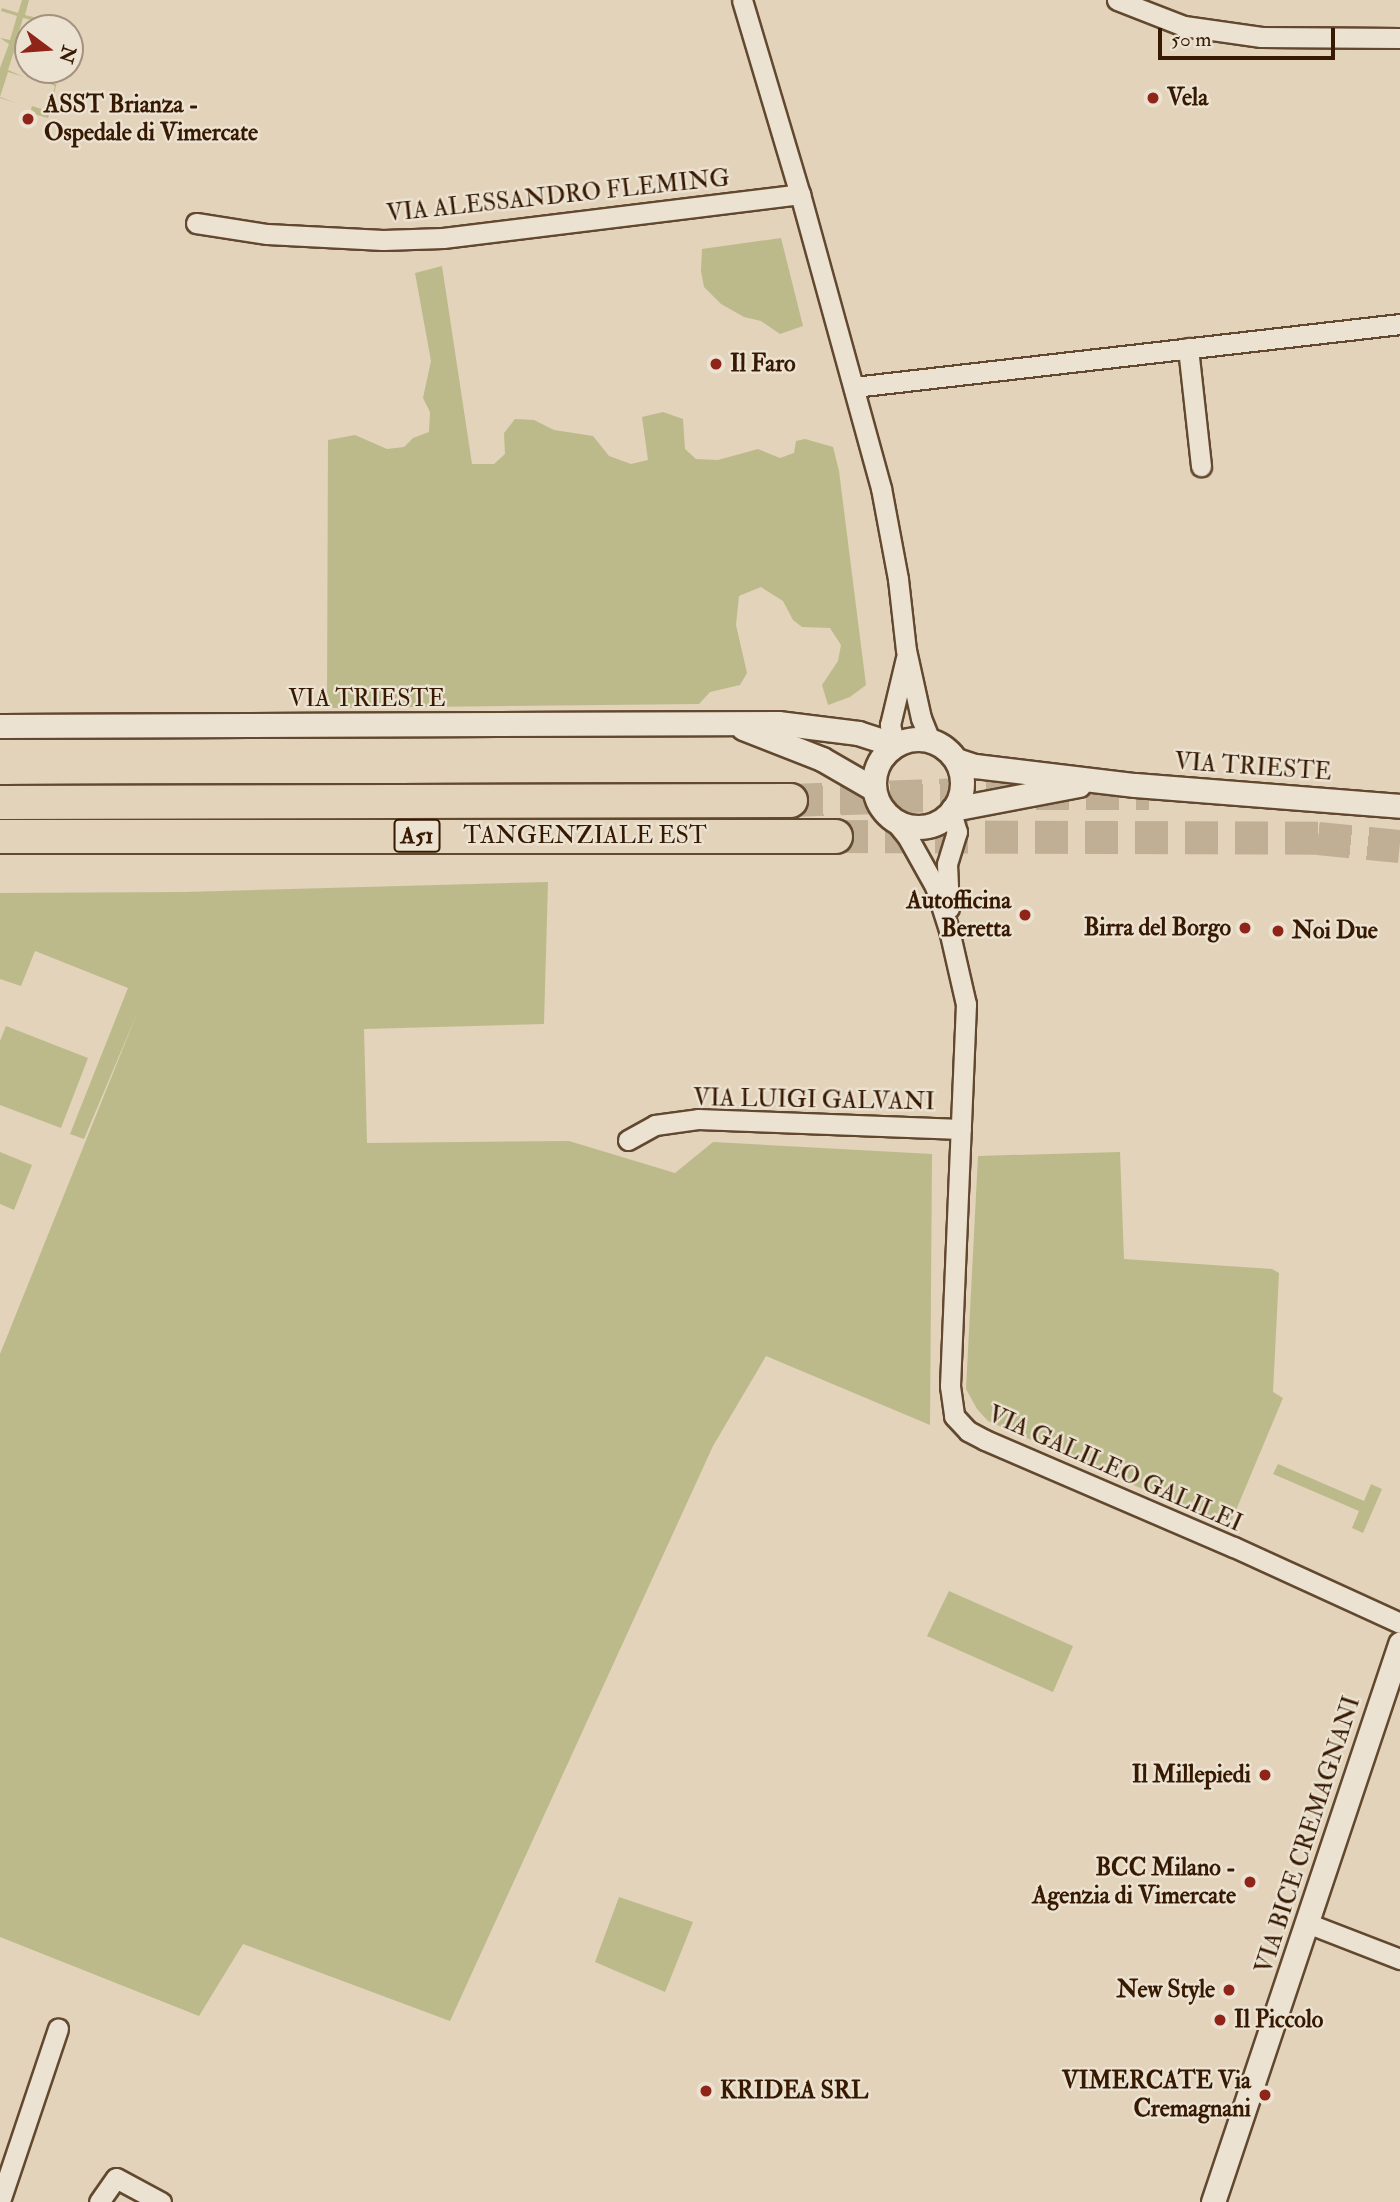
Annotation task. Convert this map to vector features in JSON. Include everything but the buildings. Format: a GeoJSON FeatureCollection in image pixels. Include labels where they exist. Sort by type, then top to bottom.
{"type":"FeatureCollection","features":[{"type":"Feature","properties":{"kind":"highway","name":"TANGENZIALE EST"},"geometry":{"type":"LineString","coordinates":[[0,802],[790,800]]}},
{"type":"Feature","properties":{"kind":"highway","name":"TANGENZIALE EST"},"geometry":{"type":"LineString","coordinates":[[0,836],[835,836]]}},
{"type":"Feature","properties":{"kind":"street"},"geometry":{"type":"LineString","coordinates":[[742,0],[855,387],[881,488],[898,579],[906,650],[921,718],[930,740]]}},
{"type":"Feature","properties":{"kind":"street"},"geometry":{"type":"LineString","coordinates":[[1117,0],[1184,26],[1261,37],[1400,38]]}},
{"type":"Feature","properties":{"kind":"street","name":"VIA ALESSANDRO FLEMING"},"geometry":{"type":"LineString","coordinates":[[196,223],[267,234],[383,240],[443,238],[800,194]]}},
{"type":"Feature","properties":{"kind":"street"},"geometry":{"type":"LineString","coordinates":[[855,387],[1400,324]]}},
{"type":"Feature","properties":{"kind":"street"},"geometry":{"type":"LineString","coordinates":[[1188,348],[1201,466]]}},
{"type":"Feature","properties":{"kind":"street"},"geometry":{"type":"LineString","coordinates":[[874,789],[879,761],[895,745],[890,725],[904,673],[906,650]]}},
{"type":"Feature","properties":{"kind":"street","name":"VIA TRIESTE"},"geometry":{"type":"LineString","coordinates":[[734,725],[822,759],[874,789],[878,801],[893,819],[919,827],[932,825],[952,810],[1034,791],[1102,781]]}},
{"type":"Feature","properties":{"kind":"street","name":"VIA TRIESTE"},"geometry":{"type":"LineString","coordinates":[[0,726],[814,725],[895,745],[918,738],[930,740],[949,751],[956,760],[975,766],[1102,781],[1400,806]]}},
{"type":"Feature","properties":{"kind":"street"},"geometry":{"type":"LineString","coordinates":[[952,810],[961,789],[956,760]]}},
{"type":"Feature","properties":{"kind":"street","name":"VIA GALILEO GALILEI"},"geometry":{"type":"LineString","coordinates":[[950,930],[947,864],[957,832],[952,810]]}},
{"type":"Feature","properties":{"kind":"street","name":"VIA GALILEO GALILEI"},"geometry":{"type":"LineString","coordinates":[[893,819],[907,836],[935,886],[950,930],[966,1004],[950,1398],[954,1416],[985,1440],[1234,1547],[1400,1623]]}},
{"type":"Feature","properties":{"kind":"street","name":"VIA LUIGI GALVANI"},"geometry":{"type":"LineString","coordinates":[[628,1140],[655,1125],[698,1119],[961,1129]]}},
{"type":"Feature","properties":{"kind":"street","name":"VIA BICE CREMAGNANI"},"geometry":{"type":"LineString","coordinates":[[1213,2202],[1400,1644]]}},
{"type":"Feature","properties":{"kind":"street"},"geometry":{"type":"LineString","coordinates":[[1307,1923],[1400,1959]]}},
{"type":"Feature","properties":{"kind":"street"},"geometry":{"type":"LineString","coordinates":[[0,2201],[58,2029]]}},
{"type":"Feature","properties":{"kind":"street"},"geometry":{"type":"LineString","coordinates":[[99,2202],[117,2178],[161,2202]]}},
{"type":"Feature","properties":{"kind":"shaded area"},"geometry":{"type":"Polygon","coordinates":[[[22,0],[29,0],[25,14],[14,15],[1,11],[2,8],[18,13],[22,0]]]}},
{"type":"Feature","properties":{"kind":"shaded area"},"geometry":{"type":"Polygon","coordinates":[[[14,26],[14,51],[8,70],[14,74],[8,72],[0,97],[0,68],[9,44],[0,38],[10,40],[14,26]]]}},
{"type":"Feature","properties":{"kind":"shaded area"},"geometry":{"type":"Polygon","coordinates":[[[51,84],[56,84],[48,118],[30,113],[32,106],[48,111],[55,86],[51,84]]]}},
{"type":"Feature","properties":{"kind":"shaded area"},"geometry":{"type":"Polygon","coordinates":[[[781,238],[803,326],[780,334],[761,321],[744,317],[721,304],[704,287],[701,271],[702,249],[781,238]]]}},
{"type":"Feature","properties":{"kind":"shaded area"},"geometry":{"type":"Polygon","coordinates":[[[442,266],[472,464],[494,464],[505,454],[504,433],[515,419],[534,420],[554,430],[593,436],[609,456],[631,464],[648,460],[642,417],[663,412],[683,419],[685,449],[696,459],[718,460],[758,449],[780,458],[794,453],[796,441],[805,439],[833,447],[839,471],[866,685],[850,697],[828,705],[822,685],[838,661],[841,645],[830,628],[802,627],[793,620],[783,601],[761,587],[739,596],[736,625],[747,673],[740,685],[710,692],[699,704],[327,708],[328,440],[355,435],[387,449],[404,447],[413,438],[429,432],[430,412],[423,398],[431,361],[415,273],[442,266]]]}},
{"type":"Feature","properties":{"kind":"shaded area"},"geometry":{"type":"Polygon","coordinates":[[[548,882],[544,1024],[364,1029],[367,1143],[569,1141],[675,1173],[713,1142],[932,1154],[930,1425],[766,1356],[713,1446],[450,2021],[243,1944],[199,2016],[0,1937],[0,1354],[138,1011],[84,1139],[70,1134],[128,988],[35,951],[21,986],[0,979],[0,893],[185,892],[548,882]]]}},
{"type":"Feature","properties":{"kind":"shaded area"},"geometry":{"type":"Polygon","coordinates":[[[6,1026],[88,1058],[61,1128],[0,1105],[0,1041],[6,1026]]]}},
{"type":"Feature","properties":{"kind":"shaded area"},"geometry":{"type":"Polygon","coordinates":[[[0,1152],[32,1165],[14,1210],[0,1204],[0,1152]]]}},
{"type":"Feature","properties":{"kind":"shaded area"},"geometry":{"type":"Polygon","coordinates":[[[1120,1152],[1124,1259],[1272,1269],[1279,1273],[1273,1392],[1283,1398],[1229,1527],[988,1421],[977,1409],[966,1389],[978,1156],[1120,1152]]]}},
{"type":"Feature","properties":{"kind":"shaded area"},"geometry":{"type":"Polygon","coordinates":[[[1278,1464],[1364,1501],[1371,1484],[1382,1489],[1363,1533],[1352,1528],[1359,1511],[1273,1474],[1278,1464]]]}},
{"type":"Feature","properties":{"kind":"shaded area"},"geometry":{"type":"Polygon","coordinates":[[[949,1591],[1073,1646],[1053,1692],[927,1636],[949,1591]]]}},
{"type":"Feature","properties":{"kind":"shaded area"},"geometry":{"type":"Polygon","coordinates":[[[619,1897],[693,1922],[665,1992],[595,1962],[619,1897]]]}},
{"type":"Feature","properties":{"kind":"tunnel"},"geometry":{"type":"LineString","coordinates":[[790,800],[986,793],[1149,793]]}},
{"type":"Feature","properties":{"kind":"tunnel"},"geometry":{"type":"LineString","coordinates":[[835,836],[1318,838],[1400,846]]}},
{"type":"Feature","properties":{"kind":"place","name":"Vela"},"geometry":{"type":"Point","coordinates":[1153,98]}},
{"type":"Feature","properties":{"kind":"place","name":"ASST Brianza - Ospedale di Vimercate"},"geometry":{"type":"Point","coordinates":[28,119]}},
{"type":"Feature","properties":{"kind":"place","name":"Il Faro"},"geometry":{"type":"Point","coordinates":[716,364]}},
{"type":"Feature","properties":{"kind":"place","name":"Autofficina Beretta"},"geometry":{"type":"Point","coordinates":[1025,915]}},
{"type":"Feature","properties":{"kind":"place","name":"Birra del Borgo"},"geometry":{"type":"Point","coordinates":[1245,928]}},
{"type":"Feature","properties":{"kind":"place","name":"Noi Due"},"geometry":{"type":"Point","coordinates":[1278,931]}},
{"type":"Feature","properties":{"kind":"place","name":"Il Millepiedi"},"geometry":{"type":"Point","coordinates":[1265,1775]}},
{"type":"Feature","properties":{"kind":"place","name":"BCC Milano - Agenzia di Vimercate"},"geometry":{"type":"Point","coordinates":[1250,1882]}},
{"type":"Feature","properties":{"kind":"place","name":"New Style"},"geometry":{"type":"Point","coordinates":[1229,1990]}},
{"type":"Feature","properties":{"kind":"place","name":"Il Piccolo"},"geometry":{"type":"Point","coordinates":[1220,2020]}},
{"type":"Feature","properties":{"kind":"place","name":"KRIDEA SRL"},"geometry":{"type":"Point","coordinates":[706,2091]}},
{"type":"Feature","properties":{"kind":"place","name":"VIMERCATE Via Cremagnani"},"geometry":{"type":"Point","coordinates":[1265,2095]}}]}
